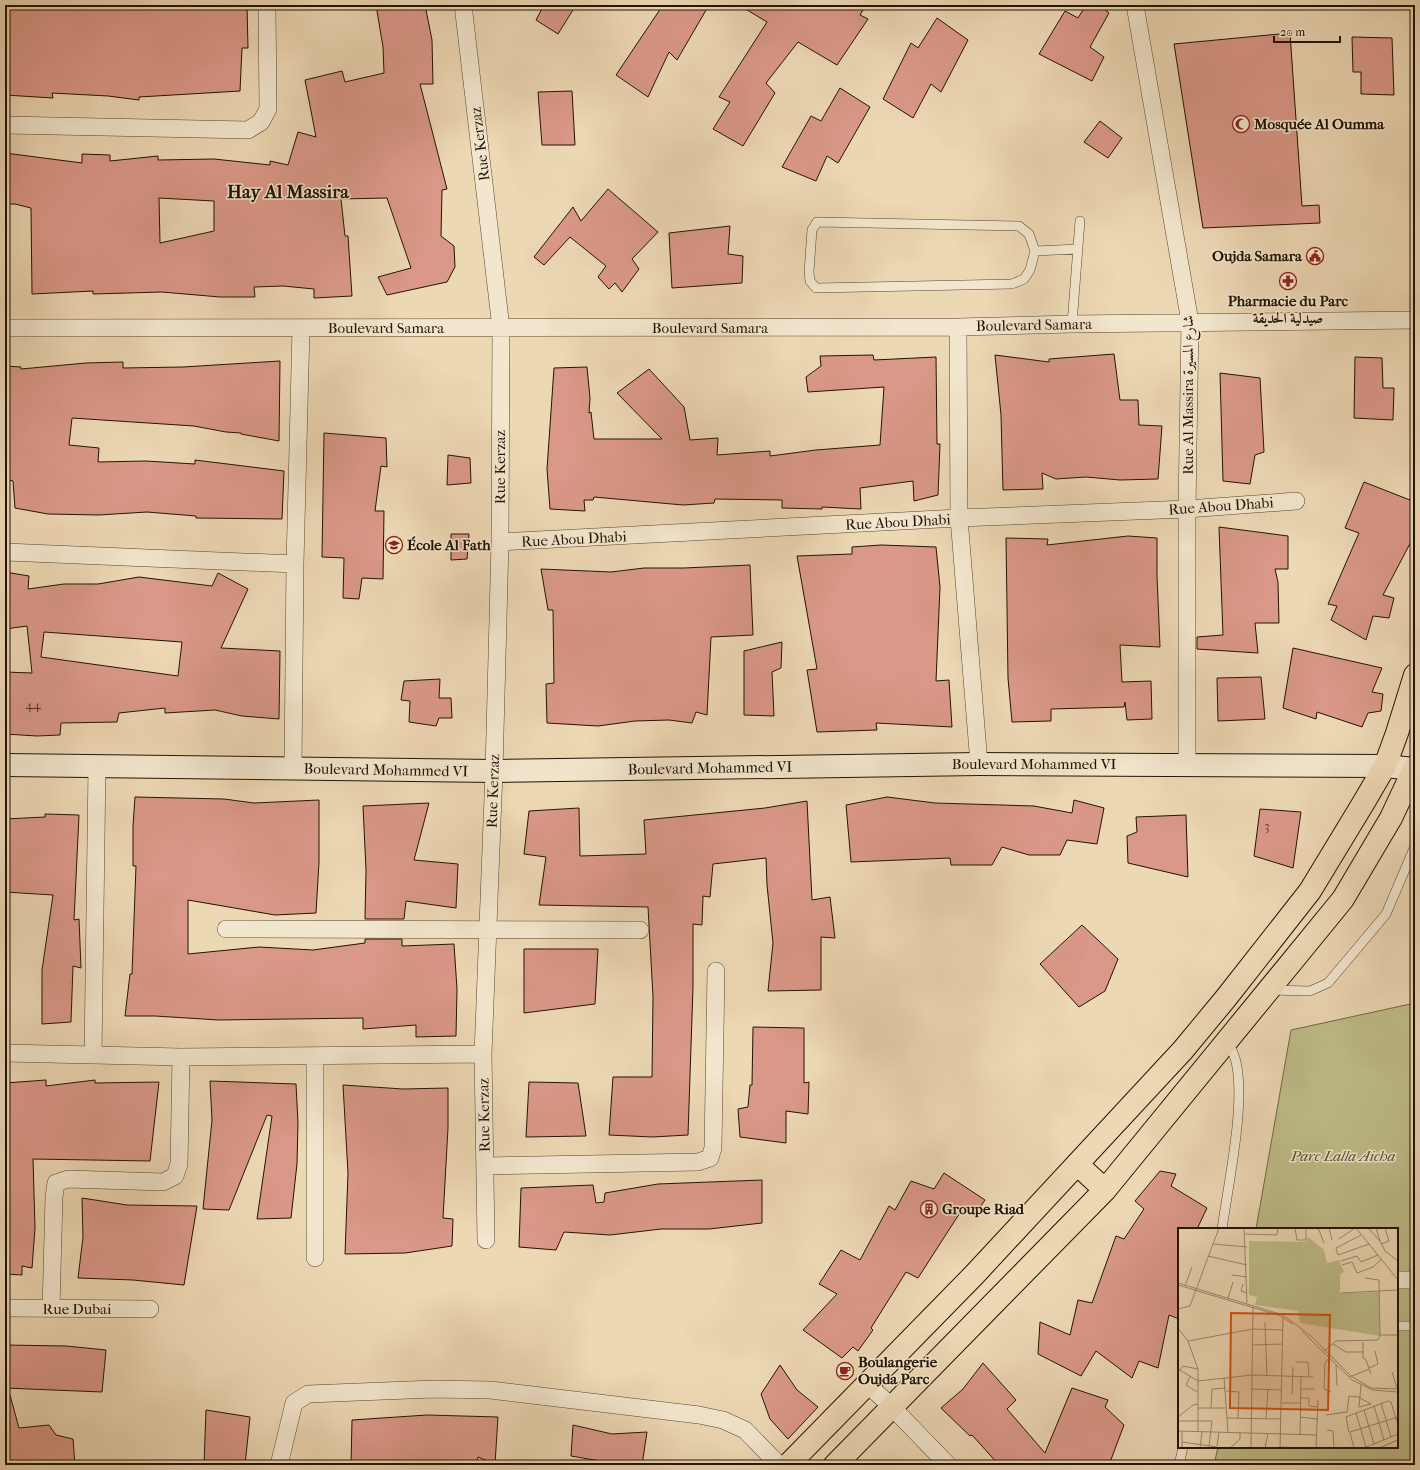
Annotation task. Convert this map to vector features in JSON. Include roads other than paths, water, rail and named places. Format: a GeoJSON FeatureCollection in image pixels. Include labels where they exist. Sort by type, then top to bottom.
{"type":"FeatureCollection","features":[{"type":"Feature","properties":{"kind":"main road"},"geometry":{"type":"LineString","coordinates":[[788,1465],[975,1274],[1183,1050],[1226,998],[1310,891],[1385,766],[1398,732],[1415,675]]}},
{"type":"Feature","properties":{"kind":"main road"},"geometry":{"type":"LineString","coordinates":[[835,1465],[1105,1190],[1343,899],[1391,818],[1415,769]]}},
{"type":"Feature","properties":{"kind":"main road"},"geometry":{"type":"LineString","coordinates":[[1183,1050],[1203,1069]]}},
{"type":"Feature","properties":{"kind":"main road"},"geometry":{"type":"LineString","coordinates":[[1077,1164],[1105,1190]]}},
{"type":"Feature","properties":{"kind":"street"},"geometry":{"type":"LineString","coordinates":[[5,125],[248,130],[261,122],[268,109],[267,5]]}},
{"type":"Feature","properties":{"kind":"street","name":"Rue Kerzaz"},"geometry":{"type":"LineString","coordinates":[[463,5],[501,328],[500,542],[494,771],[483,1054],[486,1166],[698,1162],[710,1158],[713,1148],[716,971]]}},
{"type":"Feature","properties":{"kind":"street","name":"Rue Al Massira شارع المسيرة"},"geometry":{"type":"LineString","coordinates":[[1135,5],[1190,322],[1187,765]]}},
{"type":"Feature","properties":{"kind":"street","name":"Boulevard Samara"},"geometry":{"type":"LineString","coordinates":[[5,328],[958,327],[1190,322],[1415,320]]}},
{"type":"Feature","properties":{"kind":"street"},"geometry":{"type":"LineString","coordinates":[[958,327],[959,518],[979,764]]}},
{"type":"Feature","properties":{"kind":"street"},"geometry":{"type":"LineString","coordinates":[[293,768],[294,564],[301,328]]}},
{"type":"Feature","properties":{"kind":"street","name":"Rue Abou Dhabi"},"geometry":{"type":"LineString","coordinates":[[500,542],[959,518],[1188,509],[1296,501]]}},
{"type":"Feature","properties":{"kind":"street"},"geometry":{"type":"LineString","coordinates":[[5,552],[294,564]]}},
{"type":"Feature","properties":{"kind":"street","name":"Boulevard Mohammed VI"},"geometry":{"type":"LineString","coordinates":[[5,765],[494,771],[979,764],[1385,766],[1415,769]]}},
{"type":"Feature","properties":{"kind":"street"},"geometry":{"type":"LineString","coordinates":[[93,1055],[97,766]]}},
{"type":"Feature","properties":{"kind":"street"},"geometry":{"type":"LineString","coordinates":[[226,929],[640,930]]}},
{"type":"Feature","properties":{"kind":"street"},"geometry":{"type":"LineString","coordinates":[[5,1053],[181,1057],[315,1057],[483,1054]]}},
{"type":"Feature","properties":{"kind":"street"},"geometry":{"type":"LineString","coordinates":[[51,1309],[54,1197],[56,1183],[68,1179],[163,1182],[174,1176],[179,1164],[181,1057]]}},
{"type":"Feature","properties":{"kind":"street"},"geometry":{"type":"LineString","coordinates":[[315,1057],[315,1258]]}},
{"type":"Feature","properties":{"kind":"street"},"geometry":{"type":"LineString","coordinates":[[486,1166],[486,1240]]}},
{"type":"Feature","properties":{"kind":"street"},"geometry":{"type":"LineString","coordinates":[[1398,1280],[1415,1280]]}},
{"type":"Feature","properties":{"kind":"street","name":"Rue Dubai"},"geometry":{"type":"LineString","coordinates":[[5,1308],[150,1309]]}},
{"type":"Feature","properties":{"kind":"street"},"geometry":{"type":"LineString","coordinates":[[868,1385],[892,1406],[948,1465]]}},
{"type":"Feature","properties":{"kind":"street"},"geometry":{"type":"LineString","coordinates":[[279,1465],[294,1403],[308,1394],[460,1388],[490,1390],[691,1414],[724,1420],[745,1430],[779,1465]]}},
{"type":"Feature","properties":{"kind":"lane"},"geometry":{"type":"LineString","coordinates":[[1072,324],[1080,221]]}},
{"type":"Feature","properties":{"kind":"lane"},"geometry":{"type":"LineString","coordinates":[[817,222],[1019,226],[1029,234],[1035,251],[1030,270],[1024,279],[1012,284],[816,288],[810,281],[810,242],[812,230],[817,222]]}},
{"type":"Feature","properties":{"kind":"lane"},"geometry":{"type":"LineString","coordinates":[[1035,251],[1078,249]]}},
{"type":"Feature","properties":{"kind":"lane"},"geometry":{"type":"LineString","coordinates":[[1269,990],[1310,991],[1328,983],[1386,914],[1415,846]]}},
{"type":"Feature","properties":{"kind":"lane"},"geometry":{"type":"LineString","coordinates":[[1222,1228],[1239,1098],[1235,1059],[1227,1040]]}},
{"type":"Feature","properties":{"kind":"lane"},"geometry":{"type":"LineString","coordinates":[[1398,1326],[1415,1326]]}},
{"type":"Feature","properties":{"kind":"lane"},"geometry":{"type":"LineString","coordinates":[[1180,1465],[1183,1448]]}},
{"type":"Feature","properties":{"kind":"place","name":"Mosquée Al Oumma"},"geometry":{"type":"Point","coordinates":[1241,124]}},
{"type":"Feature","properties":{"kind":"place","name":"Oujda Samara"},"geometry":{"type":"Point","coordinates":[1315,256]}},
{"type":"Feature","properties":{"kind":"place","name":"Pharmacie du Parc صيدلية الحديقة"},"geometry":{"type":"Point","coordinates":[1288,281]}},
{"type":"Feature","properties":{"kind":"place","name":"École Al Fath"},"geometry":{"type":"Point","coordinates":[394,545]}},
{"type":"Feature","properties":{"kind":"place","name":"Groupe Riad"},"geometry":{"type":"Point","coordinates":[929,1209]}},
{"type":"Feature","properties":{"kind":"place","name":"Boulangerie Oujda Parc"},"geometry":{"type":"Point","coordinates":[845,1371]}},
{"type":"Feature","properties":{"kind":"district","name":"Hay Al Massira"},"geometry":{"type":"Point","coordinates":[288,192]}},
{"type":"Feature","properties":{"kind":"park label","name":"Parc Lalla Aicha"},"geometry":{"type":"Point","coordinates":[1343,1156]}}]}
